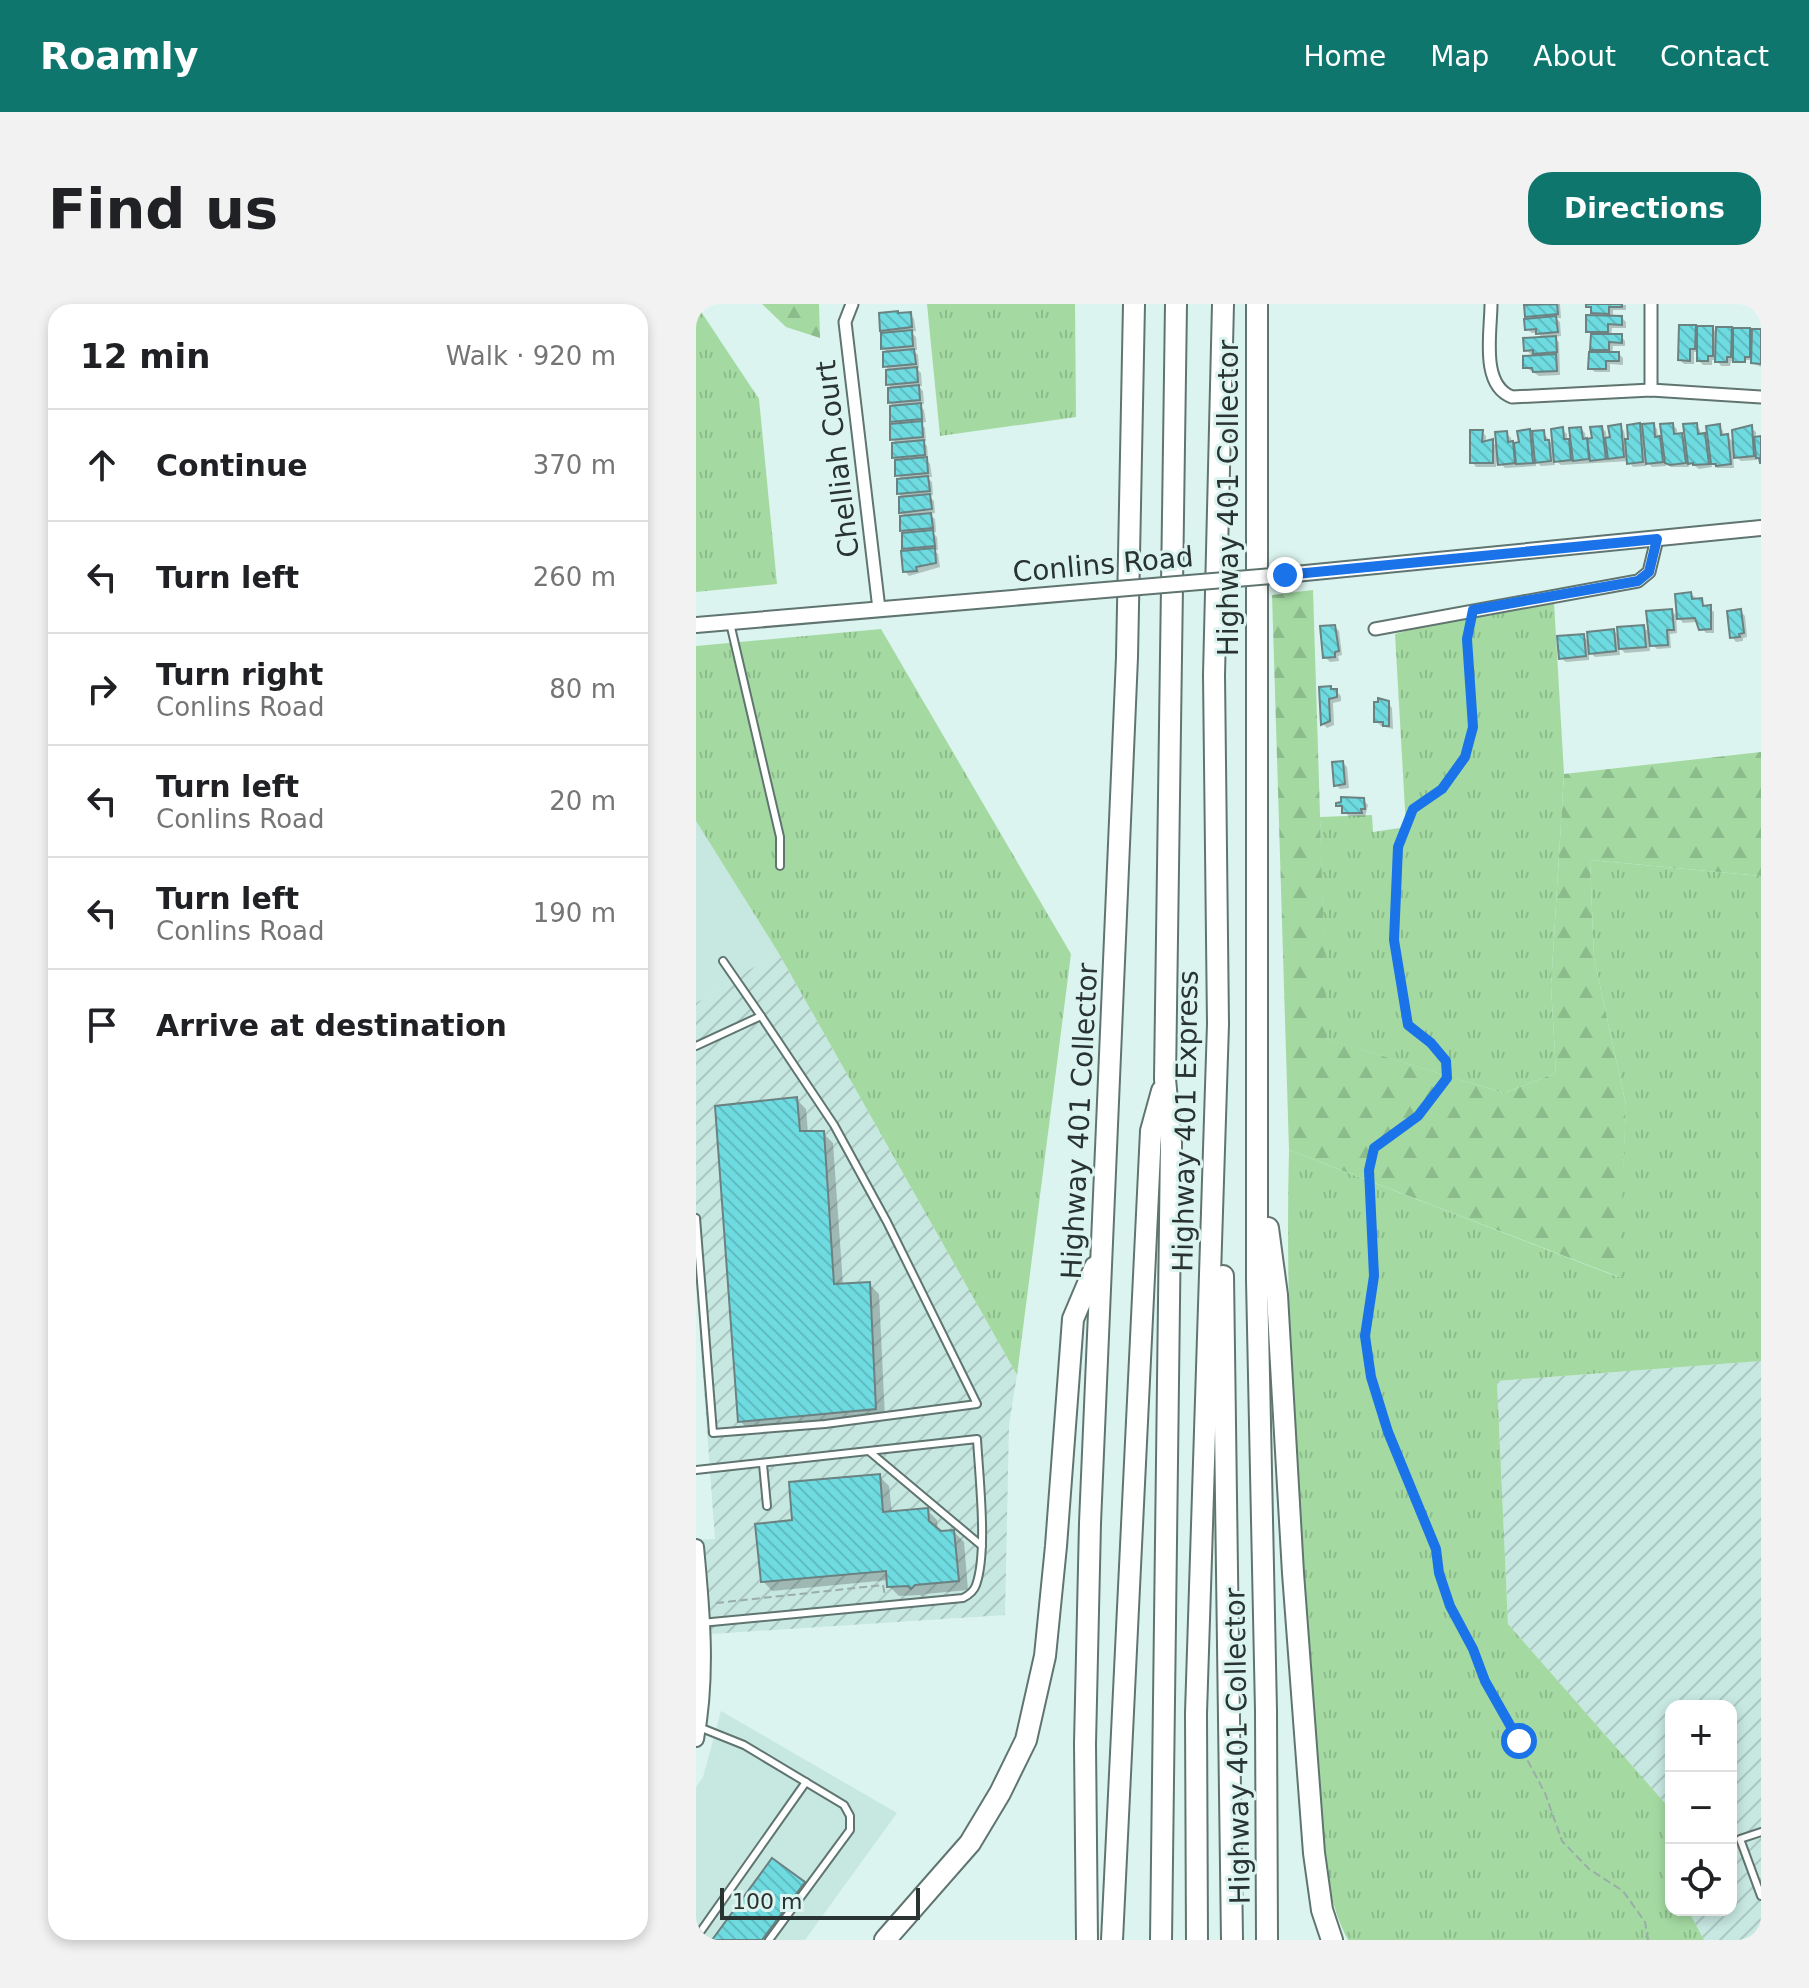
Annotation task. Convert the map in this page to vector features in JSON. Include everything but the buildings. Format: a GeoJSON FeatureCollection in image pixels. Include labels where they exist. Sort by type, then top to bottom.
{"type":"FeatureCollection","features":[{"type":"Feature","properties":{"kind":"highway","name":"Highway 401 Collector"},"geometry":{"type":"LineString","coordinates":[[1087,1940],[1085,1744],[1090,1523],[1127,657],[1134,304]]}},
{"type":"Feature","properties":{"kind":"highway","name":"Highway 401 Express"},"geometry":{"type":"LineString","coordinates":[[1161,1940],[1171,1143],[1165,1079],[1176,304]]}},
{"type":"Feature","properties":{"kind":"highway","name":"Highway 401 Express"},"geometry":{"type":"LineString","coordinates":[[1197,1940],[1196,1713],[1218,1024],[1214,675],[1223,304]]}},
{"type":"Feature","properties":{"kind":"highway","name":"Highway 401 Collector"},"geometry":{"type":"LineString","coordinates":[[1257,304],[1257,1280],[1266,1695],[1267,1940]]}},
{"type":"Feature","properties":{"kind":"highway"},"geometry":{"type":"LineString","coordinates":[[1218,1024],[1232,1940]]}},
{"type":"Feature","properties":{"kind":"highway"},"geometry":{"type":"LineString","coordinates":[[1112,1940],[1150,1146],[1165,1079]]}},
{"type":"Feature","properties":{"kind":"highway"},"geometry":{"type":"LineString","coordinates":[[1259,1161],[1277,1295],[1294,1588],[1314,1853],[1322,1910],[1332,1940]]}},
{"type":"Feature","properties":{"kind":"highway"},"geometry":{"type":"LineString","coordinates":[[885,1940],[970,1843],[1000,1793],[1026,1740],[1047,1641],[1073,1319],[1101,1252]]}},
{"type":"Feature","properties":{"kind":"street","name":"Chelliah Court"},"geometry":{"type":"LineString","coordinates":[[852,304],[845,322],[879,609]]}},
{"type":"Feature","properties":{"kind":"street"},"geometry":{"type":"LineString","coordinates":[[1491,304],[1490,363],[1494,381],[1504,394],[1523,398],[1651,390],[1761,397]]}},
{"type":"Feature","properties":{"kind":"street"},"geometry":{"type":"LineString","coordinates":[[1651,304],[1651,390]]}},
{"type":"Feature","properties":{"kind":"street","name":"Conlins Road"},"geometry":{"type":"LineString","coordinates":[[696,625],[1285,575],[1761,528]]}},
{"type":"Feature","properties":{"kind":"street"},"geometry":{"type":"LineString","coordinates":[[1375,629],[1638,581],[1649,572],[1657,539]]}},
{"type":"Feature","properties":{"kind":"street"},"geometry":{"type":"LineString","coordinates":[[696,1547],[702,1700],[697,1732]]}},
{"type":"Feature","properties":{"kind":"lane"},"geometry":{"type":"LineString","coordinates":[[730,622],[780,837],[780,866]]}},
{"type":"Feature","properties":{"kind":"lane"},"geometry":{"type":"LineString","coordinates":[[696,1218],[713,1433],[825,1424],[977,1404],[887,1222],[834,1125],[723,961]]}},
{"type":"Feature","properties":{"kind":"lane"},"geometry":{"type":"LineString","coordinates":[[696,1046],[761,1016]]}},
{"type":"Feature","properties":{"kind":"lane"},"geometry":{"type":"LineString","coordinates":[[696,1470],[977,1439],[982,1546],[976,1586],[963,1598],[701,1623]]}},
{"type":"Feature","properties":{"kind":"lane"},"geometry":{"type":"LineString","coordinates":[[870,1452],[982,1546]]}},
{"type":"Feature","properties":{"kind":"lane"},"geometry":{"type":"LineString","coordinates":[[763,1464],[767,1506]]}},
{"type":"Feature","properties":{"kind":"lane"},"geometry":{"type":"LineString","coordinates":[[697,1732],[744,1745],[844,1805],[850,1816],[850,1830],[769,1940]]}},
{"type":"Feature","properties":{"kind":"lane"},"geometry":{"type":"LineString","coordinates":[[696,1938],[806,1782]]}},
{"type":"Feature","properties":{"kind":"lane"},"geometry":{"type":"LineString","coordinates":[[1761,1832],[1740,1839],[1761,1896]]}},
{"type":"Feature","properties":{"kind":"path"},"geometry":{"type":"LineString","coordinates":[[1473,610],[1467,639],[1473,727],[1465,757],[1442,789],[1413,809],[1398,847],[1395,891],[1394,940],[1408,1025],[1431,1043],[1446,1061],[1447,1078],[1418,1116],[1374,1148],[1369,1170],[1374,1276],[1365,1336],[1371,1377],[1388,1432],[1436,1549],[1439,1573],[1450,1606],[1473,1649],[1485,1681],[1545,1793],[1562,1841],[1589,1869],[1623,1891],[1645,1922],[1648,1940]]}},
{"type":"Feature","properties":{"kind":"path"},"geometry":{"type":"LineString","coordinates":[[716,1603],[883,1585],[887,1605]]}},
{"type":"Feature","properties":{"kind":"shaded area"},"geometry":{"type":"Polygon","coordinates":[[[696,821],[778,952],[696,1003],[696,821]]]}},
{"type":"Feature","properties":{"kind":"shaded area"},"geometry":{"type":"Polygon","coordinates":[[[778,952],[1017,1375],[1009,1425],[1005,1615],[696,1635],[696,1540],[715,1539],[696,1280],[696,1003],[778,952]]]}},
{"type":"Feature","properties":{"kind":"shaded area"},"geometry":{"type":"Polygon","coordinates":[[[1761,1361],[1761,1940],[1704,1940],[1691,1916],[1737,1916],[1737,1700],[1665,1700],[1665,1803],[1508,1624],[1497,1381],[1761,1361]]]}},
{"type":"Feature","properties":{"kind":"shaded area"},"geometry":{"type":"Polygon","coordinates":[[[721,1711],[897,1813],[805,1940],[696,1940],[696,1787],[703,1777],[721,1711]]]}},
{"type":"Feature","properties":{"kind":"green space"},"geometry":{"type":"Polygon","coordinates":[[[696,304],[759,399],[777,584],[696,592],[696,304]]]}},
{"type":"Feature","properties":{"kind":"green space"},"geometry":{"type":"Polygon","coordinates":[[[762,304],[819,304],[820,338],[786,327],[762,304]]]}},
{"type":"Feature","properties":{"kind":"green space"},"geometry":{"type":"Polygon","coordinates":[[[927,304],[1075,304],[1076,417],[940,436],[927,304]]]}},
{"type":"Feature","properties":{"kind":"green space"},"geometry":{"type":"Polygon","coordinates":[[[1313,590],[1327,1039],[1504,1093],[1556,1073],[1551,986],[1564,774],[1761,752],[1761,876],[1590,860],[1594,958],[1626,1105],[1619,1277],[1289,1150],[1272,595],[1313,590]]]}},
{"type":"Feature","properties":{"kind":"green space"},"geometry":{"type":"Polygon","coordinates":[[[1554,602],[1564,774],[1551,986],[1556,1073],[1504,1093],[1326,1039],[1320,817],[1372,815],[1373,832],[1406,827],[1395,634],[1448,619],[1554,602]]]}},
{"type":"Feature","properties":{"kind":"green space"},"geometry":{"type":"Polygon","coordinates":[[[881,629],[1071,954],[1017,1375],[778,952],[696,821],[696,646],[881,629]]]}},
{"type":"Feature","properties":{"kind":"green space"},"geometry":{"type":"Polygon","coordinates":[[[1590,860],[1761,876],[1761,1361],[1497,1381],[1508,1624],[1665,1803],[1665,1916],[1691,1916],[1704,1940],[1348,1940],[1330,1889],[1321,1830],[1291,1362],[1289,1150],[1618,1277],[1626,1105],[1594,958],[1590,860]]]}},
{"type":"Feature","properties":{"kind":"route"},"geometry":{"type":"LineString","coordinates":[[1285,575],[1657,539],[1649,572],[1638,581],[1473,610],[1467,639],[1473,727],[1465,757],[1442,789],[1413,809],[1398,847],[1394,940],[1408,1025],[1431,1043],[1446,1061],[1447,1078],[1418,1116],[1374,1148],[1369,1170],[1374,1276],[1365,1336],[1371,1377],[1388,1432],[1422,1509],[1450,1606],[1473,1649],[1485,1681],[1519,1741]]}}]}
